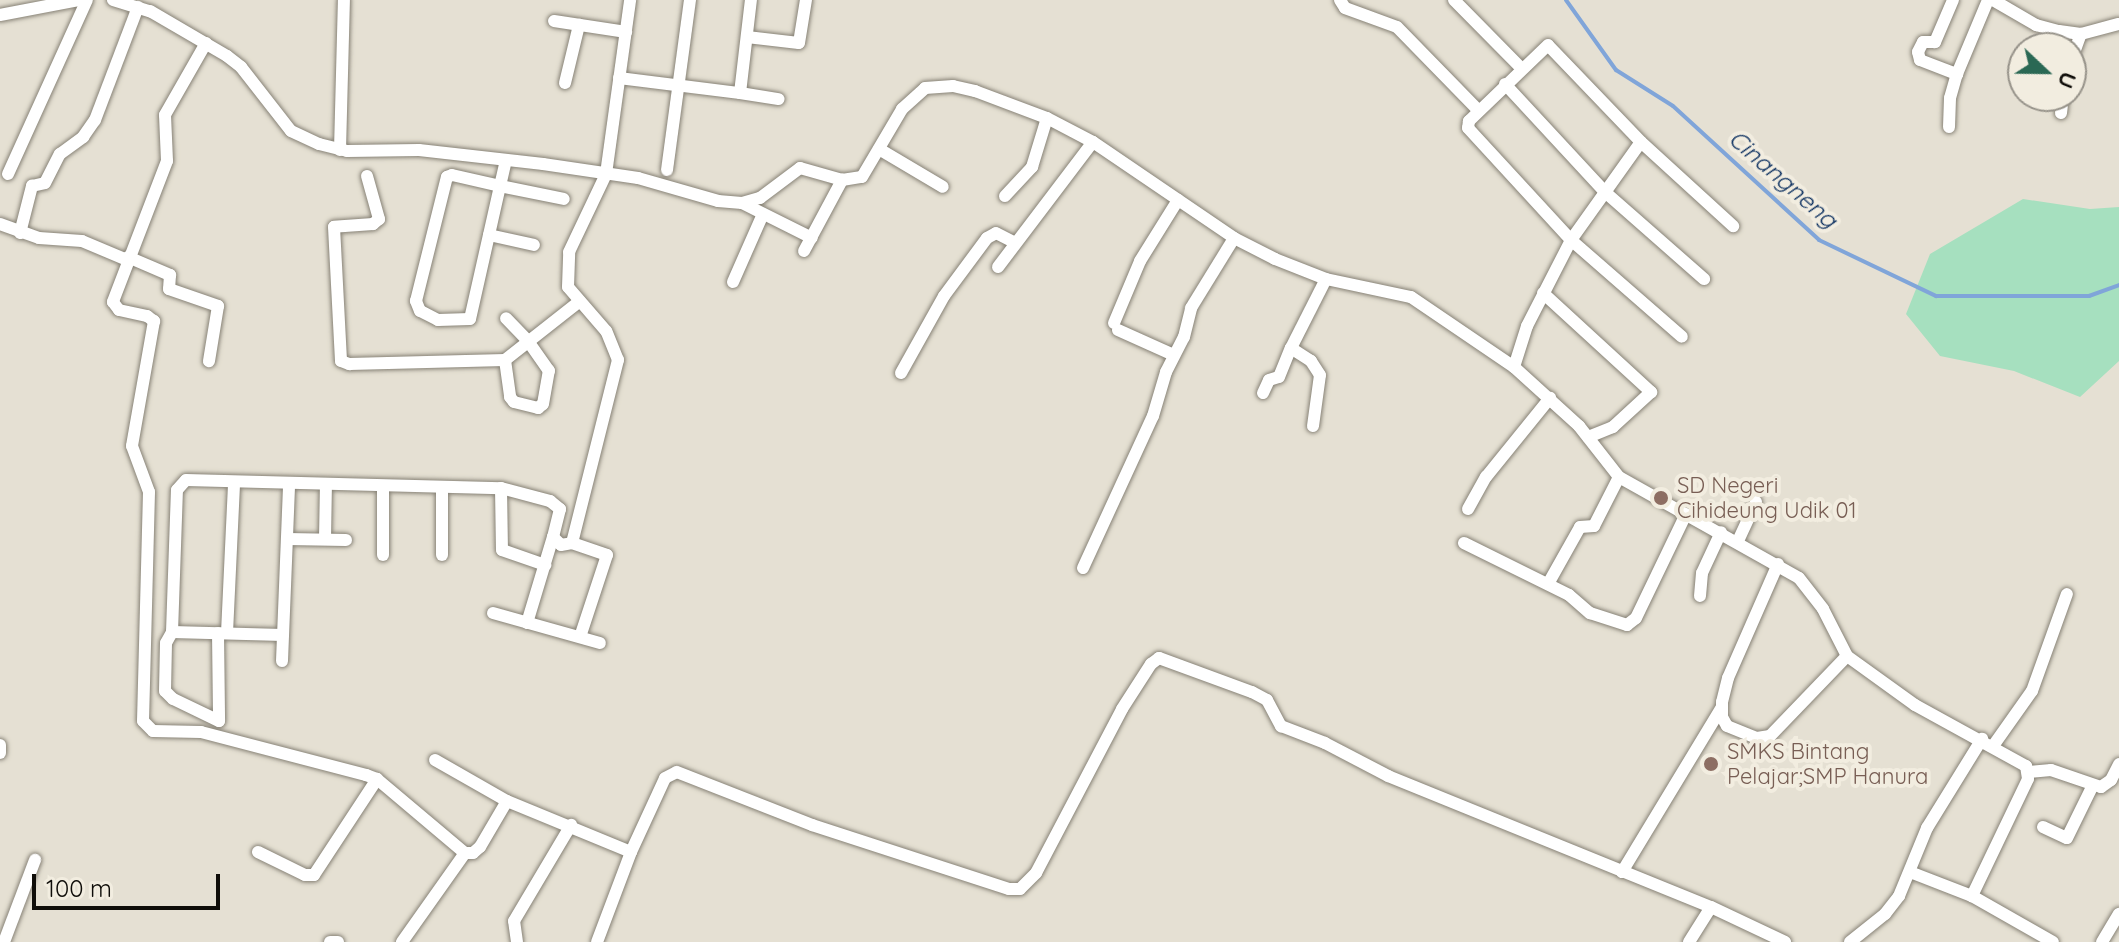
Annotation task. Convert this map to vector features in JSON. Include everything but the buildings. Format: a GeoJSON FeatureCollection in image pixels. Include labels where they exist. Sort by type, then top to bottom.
{"type":"FeatureCollection","features":[{"type":"Feature","properties":{"kind":"street"},"geometry":{"type":"LineString","coordinates":[[0,15],[79,0]]}},
{"type":"Feature","properties":{"kind":"street"},"geometry":{"type":"LineString","coordinates":[[8,174],[87,0]]}},
{"type":"Feature","properties":{"kind":"street"},"geometry":{"type":"LineString","coordinates":[[113,0],[138,7],[206,43],[241,67],[291,131],[340,150],[419,150],[650,181],[709,199],[742,203],[812,238]]}},
{"type":"Feature","properties":{"kind":"street"},"geometry":{"type":"LineString","coordinates":[[340,150],[344,0]]}},
{"type":"Feature","properties":{"kind":"street"},"geometry":{"type":"LineString","coordinates":[[572,543],[618,360],[606,331],[568,287],[569,252],[606,174],[630,0]]}},
{"type":"Feature","properties":{"kind":"street"},"geometry":{"type":"LineString","coordinates":[[667,170],[690,0]]}},
{"type":"Feature","properties":{"kind":"street"},"geometry":{"type":"LineString","coordinates":[[740,93],[751,0]]}},
{"type":"Feature","properties":{"kind":"street"},"geometry":{"type":"LineString","coordinates":[[747,37],[799,43],[806,0]]}},
{"type":"Feature","properties":{"kind":"street"},"geometry":{"type":"LineString","coordinates":[[1340,0],[1345,8],[1397,27],[1479,111]]}},
{"type":"Feature","properties":{"kind":"street"},"geometry":{"type":"LineString","coordinates":[[1454,0],[1521,68]]}},
{"type":"Feature","properties":{"kind":"street"},"geometry":{"type":"LineString","coordinates":[[1953,0],[1935,42],[1923,42],[1918,58],[1957,74]]}},
{"type":"Feature","properties":{"kind":"street"},"geometry":{"type":"LineString","coordinates":[[1949,127],[1950,98],[1957,74],[1991,0],[2036,25],[2071,32]]}},
{"type":"Feature","properties":{"kind":"street"},"geometry":{"type":"LineString","coordinates":[[20,233],[31,187],[45,183],[60,154],[83,137],[95,120],[138,7]]}},
{"type":"Feature","properties":{"kind":"street"},"geometry":{"type":"LineString","coordinates":[[554,21],[626,32]]}},
{"type":"Feature","properties":{"kind":"street"},"geometry":{"type":"LineString","coordinates":[[2087,32],[2119,24]]}},
{"type":"Feature","properties":{"kind":"street"},"geometry":{"type":"LineString","coordinates":[[565,83],[579,25]]}},
{"type":"Feature","properties":{"kind":"street"},"geometry":{"type":"LineString","coordinates":[[206,43],[165,115],[167,161],[127,258],[113,304],[119,310],[147,316],[154,321],[132,446],[149,492],[145,726],[153,731],[201,732],[377,779],[465,853]]}},
{"type":"Feature","properties":{"kind":"street"},"geometry":{"type":"LineString","coordinates":[[1682,337],[1571,240],[1472,134],[1469,121],[1548,45],[1641,142],[1733,226]]}},
{"type":"Feature","properties":{"kind":"street"},"geometry":{"type":"LineString","coordinates":[[619,78],[779,99]]}},
{"type":"Feature","properties":{"kind":"street"},"geometry":{"type":"LineString","coordinates":[[1505,84],[1605,192],[1704,279]]}},
{"type":"Feature","properties":{"kind":"street"},"geometry":{"type":"LineString","coordinates":[[742,203],[760,198],[800,168],[842,180],[866,174],[902,109],[925,88],[938,86],[975,91],[1047,118],[1093,142],[1234,238],[1275,259],[1326,279],[1411,297],[1514,367],[1550,398],[1588,437],[1619,477],[1778,564],[1809,589],[1847,656],[1915,705],[2017,759],[2029,772]]}},
{"type":"Feature","properties":{"kind":"street"},"geometry":{"type":"LineString","coordinates":[[1005,196],[1032,167],[1047,118]]}},
{"type":"Feature","properties":{"kind":"street"},"geometry":{"type":"LineString","coordinates":[[998,267],[1093,142]]}},
{"type":"Feature","properties":{"kind":"street"},"geometry":{"type":"LineString","coordinates":[[1514,367],[1527,326],[1571,240],[1641,142]]}},
{"type":"Feature","properties":{"kind":"street"},"geometry":{"type":"LineString","coordinates":[[879,149],[943,187]]}},
{"type":"Feature","properties":{"kind":"street"},"geometry":{"type":"LineString","coordinates":[[506,160],[500,186],[470,319],[438,320],[420,311],[416,301],[447,177],[500,186],[564,199]]}},
{"type":"Feature","properties":{"kind":"street"},"geometry":{"type":"LineString","coordinates":[[367,176],[379,219],[373,224],[328,227],[341,361],[349,364],[505,360],[580,301]]}},
{"type":"Feature","properties":{"kind":"street"},"geometry":{"type":"LineString","coordinates":[[804,251],[842,180]]}},
{"type":"Feature","properties":{"kind":"street"},"geometry":{"type":"LineString","coordinates":[[1174,355],[1116,326],[1140,261],[1178,200]]}},
{"type":"Feature","properties":{"kind":"street"},"geometry":{"type":"LineString","coordinates":[[733,282],[763,214]]}},
{"type":"Feature","properties":{"kind":"street"},"geometry":{"type":"LineString","coordinates":[[0,224],[52,241],[82,241],[170,275],[169,289],[218,306],[209,361]]}},
{"type":"Feature","properties":{"kind":"street"},"geometry":{"type":"LineString","coordinates":[[901,373],[944,296],[987,238],[996,233],[1016,243]]}},
{"type":"Feature","properties":{"kind":"street"},"geometry":{"type":"LineString","coordinates":[[489,235],[534,245]]}},
{"type":"Feature","properties":{"kind":"street"},"geometry":{"type":"LineString","coordinates":[[1083,568],[1153,416],[1195,300],[1234,238]]}},
{"type":"Feature","properties":{"kind":"street"},"geometry":{"type":"LineString","coordinates":[[1263,393],[1269,380],[1280,376],[1326,279]]}},
{"type":"Feature","properties":{"kind":"street"},"geometry":{"type":"LineString","coordinates":[[1543,293],[1651,392],[1613,427],[1588,437]]}},
{"type":"Feature","properties":{"kind":"street"},"geometry":{"type":"LineString","coordinates":[[505,360],[514,402],[538,408],[543,404],[550,378],[529,342],[506,318]]}},
{"type":"Feature","properties":{"kind":"street"},"geometry":{"type":"LineString","coordinates":[[1291,348],[1311,361],[1320,375],[1313,426]]}},
{"type":"Feature","properties":{"kind":"street"},"geometry":{"type":"LineString","coordinates":[[1468,509],[1486,477],[1550,398]]}},
{"type":"Feature","properties":{"kind":"street"},"geometry":{"type":"LineString","coordinates":[[1548,584],[1580,527],[1594,526],[1619,477]]}},
{"type":"Feature","properties":{"kind":"street"},"geometry":{"type":"LineString","coordinates":[[234,482],[219,721],[173,699],[165,691],[166,643],[172,632],[177,490],[186,480],[501,488],[550,501],[560,509],[527,623]]}},
{"type":"Feature","properties":{"kind":"street"},"geometry":{"type":"LineString","coordinates":[[282,661],[289,484]]}},
{"type":"Feature","properties":{"kind":"street"},"geometry":{"type":"LineString","coordinates":[[325,539],[326,484]]}},
{"type":"Feature","properties":{"kind":"street"},"geometry":{"type":"LineString","coordinates":[[383,486],[383,555]]}},
{"type":"Feature","properties":{"kind":"street"},"geometry":{"type":"LineString","coordinates":[[442,487],[442,555]]}},
{"type":"Feature","properties":{"kind":"street"},"geometry":{"type":"LineString","coordinates":[[501,488],[502,550],[545,565]]}},
{"type":"Feature","properties":{"kind":"street"},"geometry":{"type":"LineString","coordinates":[[1738,541],[1756,502]]}},
{"type":"Feature","properties":{"kind":"street"},"geometry":{"type":"LineString","coordinates":[[1464,543],[1569,595],[1590,613],[1621,626],[1632,623],[1686,514]]}},
{"type":"Feature","properties":{"kind":"street"},"geometry":{"type":"LineString","coordinates":[[1700,596],[1702,573],[1721,532]]}},
{"type":"Feature","properties":{"kind":"street"},"geometry":{"type":"LineString","coordinates":[[553,537],[561,545],[572,543],[607,555],[580,637]]}},
{"type":"Feature","properties":{"kind":"street"},"geometry":{"type":"LineString","coordinates":[[287,539],[346,540]]}},
{"type":"Feature","properties":{"kind":"street"},"geometry":{"type":"LineString","coordinates":[[1622,872],[1722,707],[1733,665],[1778,564]]}},
{"type":"Feature","properties":{"kind":"street"},"geometry":{"type":"LineString","coordinates":[[1850,942],[1892,908],[1927,828],[1987,742],[2032,691],[2067,594]]}},
{"type":"Feature","properties":{"kind":"street"},"geometry":{"type":"LineString","coordinates":[[493,613],[600,643]]}},
{"type":"Feature","properties":{"kind":"street"},"geometry":{"type":"LineString","coordinates":[[172,632],[283,635]]}},
{"type":"Feature","properties":{"kind":"street"},"geometry":{"type":"LineString","coordinates":[[1722,707],[1727,726],[1757,738],[1770,736],[1847,656]]}},
{"type":"Feature","properties":{"kind":"street"},"geometry":{"type":"LineString","coordinates":[[597,942],[631,852],[665,778],[677,772],[812,825],[1009,889],[1020,889],[1036,873],[1122,709],[1151,664],[1159,658],[1267,700],[1286,729],[1325,743],[1388,776],[1711,907],[1785,942]]}},
{"type":"Feature","properties":{"kind":"street"},"geometry":{"type":"LineString","coordinates":[[0,745],[0,753]]}},
{"type":"Feature","properties":{"kind":"street"},"geometry":{"type":"LineString","coordinates":[[435,760],[507,801],[631,852]]}},
{"type":"Feature","properties":{"kind":"street"},"geometry":{"type":"LineString","coordinates":[[2043,827],[2067,838],[2099,786],[2119,764]]}},
{"type":"Feature","properties":{"kind":"street"},"geometry":{"type":"LineString","coordinates":[[2029,772],[2051,770],[2119,794]]}},
{"type":"Feature","properties":{"kind":"street"},"geometry":{"type":"LineString","coordinates":[[1972,896],[2029,772]]}},
{"type":"Feature","properties":{"kind":"street"},"geometry":{"type":"LineString","coordinates":[[258,852],[305,875],[314,875],[377,779]]}},
{"type":"Feature","properties":{"kind":"street"},"geometry":{"type":"LineString","coordinates":[[402,942],[465,853],[477,851],[507,801]]}},
{"type":"Feature","properties":{"kind":"street"},"geometry":{"type":"LineString","coordinates":[[517,942],[514,921],[571,825]]}},
{"type":"Feature","properties":{"kind":"street"},"geometry":{"type":"LineString","coordinates":[[4,942],[35,860]]}},
{"type":"Feature","properties":{"kind":"street"},"geometry":{"type":"LineString","coordinates":[[1910,872],[1972,896],[2053,942]]}},
{"type":"Feature","properties":{"kind":"street"},"geometry":{"type":"LineString","coordinates":[[1689,942],[1711,907]]}},
{"type":"Feature","properties":{"kind":"street"},"geometry":{"type":"LineString","coordinates":[[2102,942],[2119,914]]}},
{"type":"Feature","properties":{"kind":"street"},"geometry":{"type":"LineString","coordinates":[[330,942],[338,942]]}},
{"type":"Feature","properties":{"kind":"green space"},"geometry":{"type":"Polygon","coordinates":[[[2023,199],[2090,209],[2119,207],[2119,361],[2080,397],[2014,371],[1940,356],[1906,314],[1930,254],[2023,199]]]}},
{"type":"Feature","properties":{"kind":"waterway","name":"Cinangneng"},"geometry":{"type":"LineString","coordinates":[[1566,0],[1616,70],[1673,106],[1819,240],[1936,296],[2089,296],[2119,285]]}},
{"type":"Feature","properties":{"kind":"place","name":"SD Negeri Cihideung Udik 01"},"geometry":{"type":"Point","coordinates":[1661,498]}},
{"type":"Feature","properties":{"kind":"place","name":"SMKS Bintang Pelajar;SMP Hanura"},"geometry":{"type":"Point","coordinates":[1711,764]}}]}
